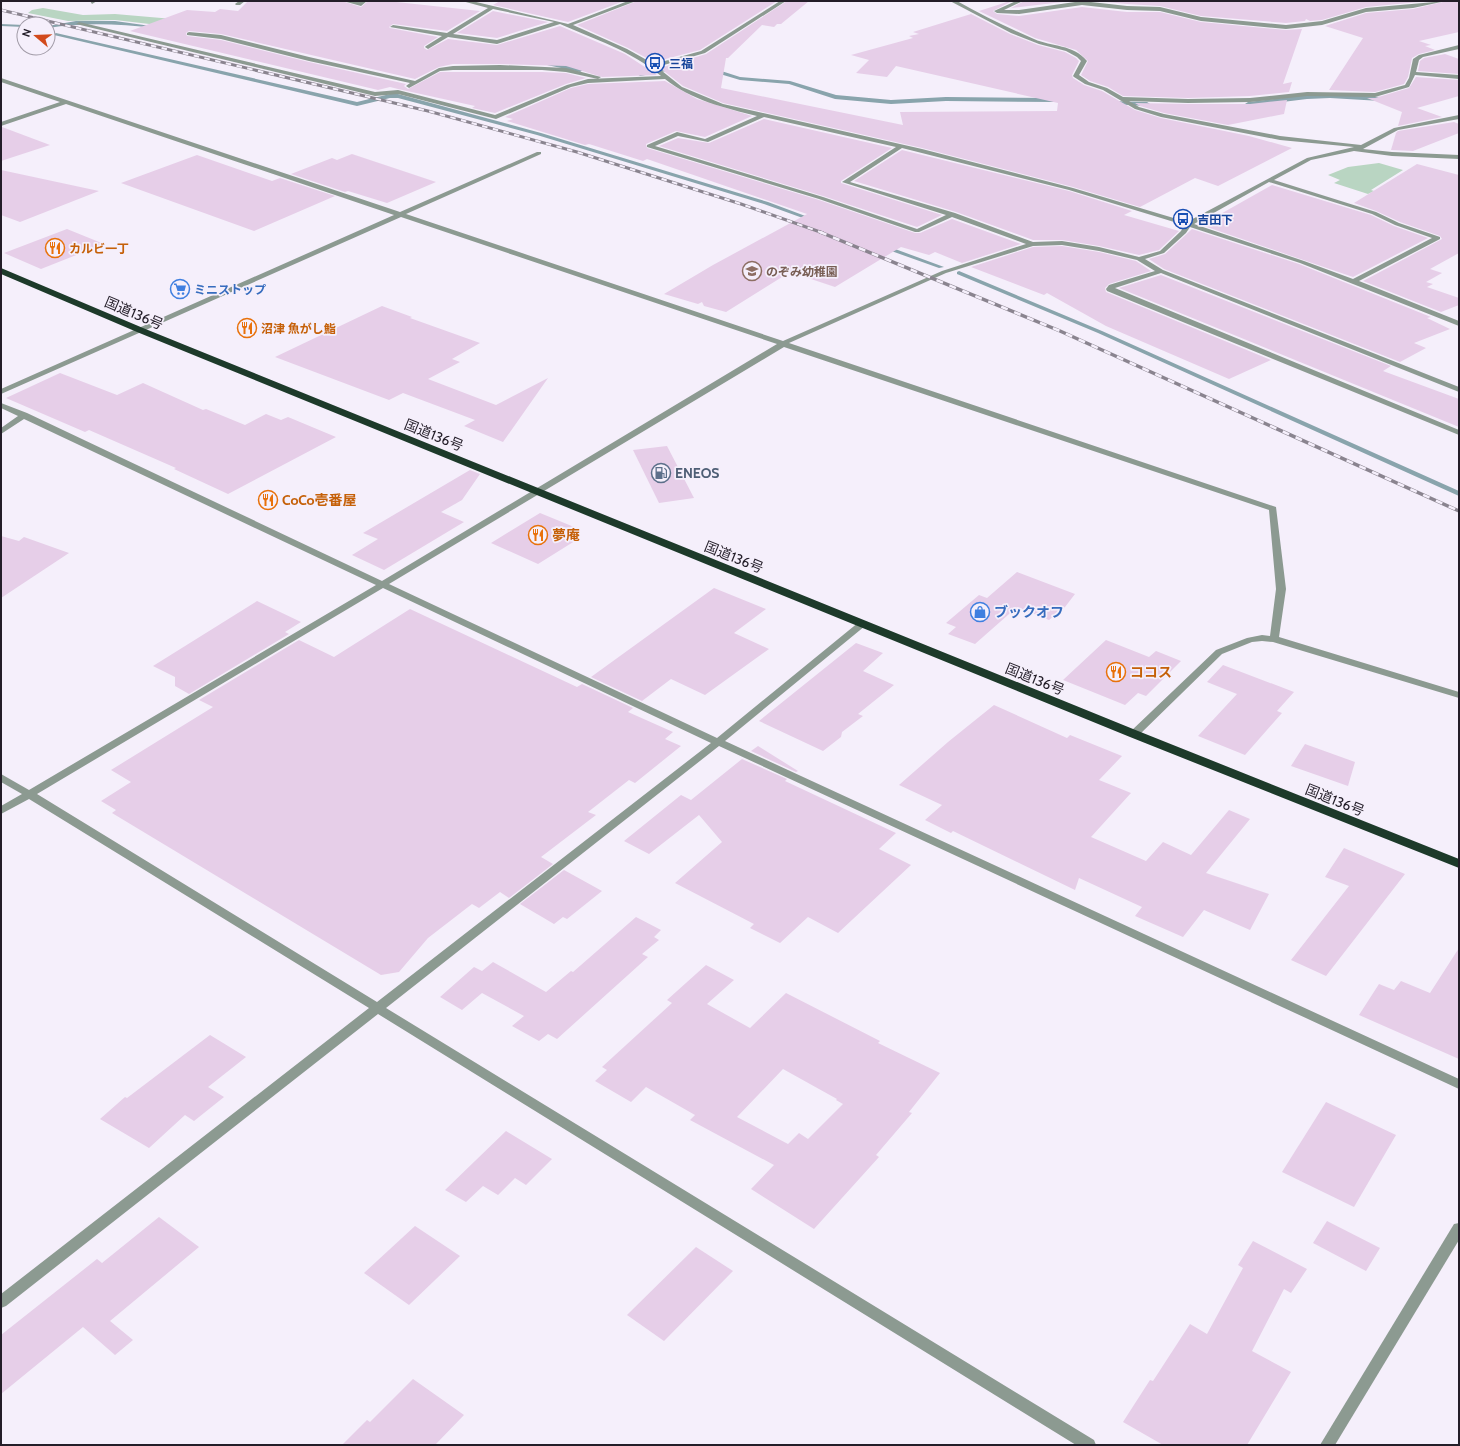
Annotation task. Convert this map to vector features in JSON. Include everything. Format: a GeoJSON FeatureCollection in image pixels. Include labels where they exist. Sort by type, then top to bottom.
{"type":"FeatureCollection","features":[{"type":"Feature","properties":{"kind":"highway","name":"国道136号"},"geometry":{"type":"LineString","coordinates":[[1,271],[140,330],[862,624],[1459,864]]}},
{"type":"Feature","properties":{"kind":"street"},"geometry":{"type":"LineString","coordinates":[[346,1],[362,2],[356,12]]}},
{"type":"Feature","properties":{"kind":"street"},"geometry":{"type":"LineString","coordinates":[[465,1],[560,22],[625,50],[659,71],[680,88],[703,99],[762,116],[900,146],[1034,179],[1188,224],[1302,262],[1394,297],[1459,324]]}},
{"type":"Feature","properties":{"kind":"street"},"geometry":{"type":"LineString","coordinates":[[569,26],[633,1]]}},
{"type":"Feature","properties":{"kind":"street"},"geometry":{"type":"LineString","coordinates":[[79,24],[375,94],[398,92],[496,117],[570,86],[596,79],[613,79],[659,71],[702,52],[730,36],[783,1]]}},
{"type":"Feature","properties":{"kind":"street"},"geometry":{"type":"LineString","coordinates":[[953,1],[1036,42],[1063,48],[1076,53],[1084,62],[1076,76],[1087,83],[1105,88],[1142,110],[1176,119],[1291,140],[1365,146]]}},
{"type":"Feature","properties":{"kind":"street"},"geometry":{"type":"LineString","coordinates":[[984,17],[1020,1]]}},
{"type":"Feature","properties":{"kind":"street"},"geometry":{"type":"LineString","coordinates":[[997,11],[1019,12],[1082,3],[1127,8],[1160,9],[1201,19],[1286,26],[1322,23],[1366,10],[1412,6],[1443,1]]}},
{"type":"Feature","properties":{"kind":"street"},"geometry":{"type":"LineString","coordinates":[[428,46],[492,7]]}},
{"type":"Feature","properties":{"kind":"street"},"geometry":{"type":"LineString","coordinates":[[393,27],[497,42],[560,22]]}},
{"type":"Feature","properties":{"kind":"street"},"geometry":{"type":"LineString","coordinates":[[189,34],[220,37],[309,59],[414,82]]}},
{"type":"Feature","properties":{"kind":"street"},"geometry":{"type":"LineString","coordinates":[[1122,99],[1174,101],[1250,100],[1307,94],[1375,95],[1407,86],[1412,78],[1416,59],[1421,56],[1459,47]]}},
{"type":"Feature","properties":{"kind":"street"},"geometry":{"type":"LineString","coordinates":[[398,92],[414,82],[445,69],[500,67],[552,69],[613,79]]}},
{"type":"Feature","properties":{"kind":"street"},"geometry":{"type":"LineString","coordinates":[[1413,73],[1459,76]]}},
{"type":"Feature","properties":{"kind":"street"},"geometry":{"type":"LineString","coordinates":[[1,80],[1274,509],[1281,589],[1274,639]]}},
{"type":"Feature","properties":{"kind":"street"},"geometry":{"type":"LineString","coordinates":[[1,124],[66,102]]}},
{"type":"Feature","properties":{"kind":"street"},"geometry":{"type":"LineString","coordinates":[[762,116],[706,142],[677,134],[649,146],[821,198],[917,231],[953,214]]}},
{"type":"Feature","properties":{"kind":"street"},"geometry":{"type":"LineString","coordinates":[[1139,259],[1162,252],[1184,232],[1188,224],[1309,159],[1354,150],[1365,146],[1396,129],[1459,117]]}},
{"type":"Feature","properties":{"kind":"street"},"geometry":{"type":"LineString","coordinates":[[900,146],[845,182],[953,214],[995,228],[1032,244]]}},
{"type":"Feature","properties":{"kind":"street"},"geometry":{"type":"LineString","coordinates":[[1354,150],[1398,155],[1459,157]]}},
{"type":"Feature","properties":{"kind":"street"},"geometry":{"type":"LineString","coordinates":[[1,392],[539,153]]}},
{"type":"Feature","properties":{"kind":"street"},"geometry":{"type":"LineString","coordinates":[[1268,180],[1374,213],[1396,224],[1438,238],[1352,282]]}},
{"type":"Feature","properties":{"kind":"street"},"geometry":{"type":"LineString","coordinates":[[1,811],[31,795],[785,343],[944,272],[1032,244],[1068,244],[1099,249],[1139,259],[1161,271],[1459,390]]}},
{"type":"Feature","properties":{"kind":"street"},"geometry":{"type":"LineString","coordinates":[[1161,271],[1112,287],[1110,289],[1459,434]]}},
{"type":"Feature","properties":{"kind":"street"},"geometry":{"type":"LineString","coordinates":[[1,405],[718,742],[1459,1084]]}},
{"type":"Feature","properties":{"kind":"street"},"geometry":{"type":"LineString","coordinates":[[1,432],[24,415]]}},
{"type":"Feature","properties":{"kind":"street"},"geometry":{"type":"LineString","coordinates":[[1,1302],[718,742],[862,624]]}},
{"type":"Feature","properties":{"kind":"street"},"geometry":{"type":"LineString","coordinates":[[1134,734],[1219,652],[1250,640],[1262,638],[1274,639],[1459,695]]}},
{"type":"Feature","properties":{"kind":"street"},"geometry":{"type":"LineString","coordinates":[[1,776],[1089,1445]]}},
{"type":"Feature","properties":{"kind":"street"},"geometry":{"type":"LineString","coordinates":[[1327,1445],[1459,1228]]}},
{"type":"Feature","properties":{"kind":"green space"},"geometry":{"type":"Polygon","coordinates":[[[43,8],[83,15],[115,14],[173,19],[167,26],[115,20],[68,21],[56,19],[56,16],[43,16],[28,13],[32,10],[43,8]]]}},
{"type":"Feature","properties":{"kind":"green space"},"geometry":{"type":"Polygon","coordinates":[[[1379,163],[1403,170],[1371,190],[1374,191],[1368,194],[1334,183],[1340,180],[1328,175],[1348,167],[1379,163]]]}},
{"type":"Feature","properties":{"kind":"building"},"geometry":{"type":"Polygon","coordinates":[[[248,1],[342,1],[361,7],[368,1],[387,1],[480,11],[447,31],[393,24],[389,27],[438,37],[424,46],[427,50],[448,39],[497,45],[560,26],[625,54],[657,75],[602,77],[566,66],[453,64],[439,67],[415,79],[221,34],[189,31],[186,33],[187,36],[221,40],[406,84],[404,86],[408,89],[440,72],[542,72],[566,73],[586,78],[566,84],[495,113],[472,108],[475,106],[390,87],[378,90],[130,31],[187,10],[215,12],[220,9],[238,11],[248,1]]]}},
{"type":"Feature","properties":{"kind":"building"},"geometry":{"type":"Polygon","coordinates":[[[500,1],[624,1],[568,22],[493,5],[500,1]]]}},
{"type":"Feature","properties":{"kind":"building"},"geometry":{"type":"Polygon","coordinates":[[[637,1],[777,1],[700,50],[654,62],[628,48],[577,25],[637,1]]]}},
{"type":"Feature","properties":{"kind":"building"},"geometry":{"type":"Polygon","coordinates":[[[787,1],[809,1],[781,24],[777,24],[774,27],[762,25],[728,58],[726,58],[721,88],[903,125],[900,112],[1057,111],[1058,103],[896,66],[887,77],[856,73],[869,60],[851,55],[913,38],[909,36],[919,34],[913,32],[971,14],[1010,34],[1038,45],[1065,52],[1076,58],[1079,61],[1072,75],[1073,78],[1084,85],[1102,91],[1135,110],[1161,118],[1249,136],[1292,148],[1218,186],[1195,178],[1140,207],[1073,187],[922,148],[723,103],[683,86],[660,68],[706,54],[787,1]]]}},
{"type":"Feature","properties":{"kind":"building"},"geometry":{"type":"Polygon","coordinates":[[[1012,1],[993,11],[997,14],[1019,16],[1082,7],[1127,12],[1160,12],[1201,22],[1286,30],[1302,29],[1283,84],[1292,82],[1289,92],[1250,96],[1188,98],[1123,96],[1108,87],[1090,81],[1081,75],[1088,61],[1076,50],[1035,38],[979,11],[1012,1]]]}},
{"type":"Feature","properties":{"kind":"building"},"geometry":{"type":"Polygon","coordinates":[[[1024,1],[1071,1],[1011,8],[1024,1]]]}},
{"type":"Feature","properties":{"kind":"building"},"geometry":{"type":"Polygon","coordinates":[[[1096,1],[1429,1],[1366,7],[1322,20],[1310,21],[1306,19],[1305,21],[1286,23],[1201,16],[1160,6],[1096,1]]]}},
{"type":"Feature","properties":{"kind":"building"},"geometry":{"type":"Polygon","coordinates":[[[1447,1],[1459,1],[1459,32],[1419,41],[1431,45],[1425,46],[1435,50],[1419,54],[1412,58],[1408,77],[1404,84],[1375,92],[1329,90],[1363,38],[1325,26],[1366,13],[1413,9],[1447,1]]]}},
{"type":"Feature","properties":{"kind":"building"},"geometry":{"type":"Polygon","coordinates":[[[493,11],[548,22],[497,38],[457,33],[493,11]]]}},
{"type":"Feature","properties":{"kind":"building"},"geometry":{"type":"Polygon","coordinates":[[[1445,54],[1459,59],[1459,74],[1418,71],[1420,61],[1424,58],[1445,54]]]}},
{"type":"Feature","properties":{"kind":"building"},"geometry":{"type":"Polygon","coordinates":[[[1416,77],[1459,80],[1459,96],[1417,108],[1442,117],[1398,126],[1402,112],[1367,98],[1375,98],[1409,88],[1416,77]]]}},
{"type":"Feature","properties":{"kind":"building"},"geometry":{"type":"Polygon","coordinates":[[[665,81],[697,99],[752,116],[705,137],[676,131],[646,144],[647,148],[819,200],[915,233],[920,233],[952,219],[1021,244],[962,263],[935,252],[929,255],[901,247],[835,287],[790,272],[726,312],[704,306],[702,302],[698,304],[664,294],[713,265],[807,214],[647,159],[643,161],[589,144],[585,145],[507,121],[513,119],[505,117],[571,88],[588,84],[665,81]]]}},
{"type":"Feature","properties":{"kind":"building"},"geometry":{"type":"Polygon","coordinates":[[[1287,100],[1284,114],[1228,125],[1164,113],[1140,106],[1135,103],[1250,104],[1287,100]]]}},
{"type":"Feature","properties":{"kind":"building"},"geometry":{"type":"Polygon","coordinates":[[[764,119],[892,148],[841,181],[841,183],[942,215],[917,227],[823,196],[659,146],[678,138],[709,143],[764,119]]]}},
{"type":"Feature","properties":{"kind":"building"},"geometry":{"type":"Polygon","coordinates":[[[1454,122],[1459,124],[1459,133],[1413,151],[1391,150],[1398,131],[1454,122]]]}},
{"type":"Feature","properties":{"kind":"building"},"geometry":{"type":"Polygon","coordinates":[[[2,127],[50,145],[1,161],[2,127]]]}},
{"type":"Feature","properties":{"kind":"building"},"geometry":{"type":"Polygon","coordinates":[[[902,150],[1069,191],[1132,211],[1124,215],[1179,231],[1159,250],[1139,255],[1062,240],[1033,240],[956,212],[854,181],[902,150]]]}},
{"type":"Feature","properties":{"kind":"building"},"geometry":{"type":"Polygon","coordinates":[[[352,154],[436,182],[387,203],[348,191],[345,192],[291,174],[332,158],[337,160],[352,154]]]}},
{"type":"Feature","properties":{"kind":"building"},"geometry":{"type":"Polygon","coordinates":[[[197,155],[272,181],[280,178],[335,196],[254,231],[121,183],[197,155]]]}},
{"type":"Feature","properties":{"kind":"building"},"geometry":{"type":"Polygon","coordinates":[[[1417,164],[1459,175],[1459,253],[1430,269],[1442,273],[1426,282],[1433,284],[1427,287],[1459,298],[1459,305],[1441,312],[1363,281],[1442,239],[1440,236],[1400,222],[1354,203],[1417,164]]]}},
{"type":"Feature","properties":{"kind":"building"},"geometry":{"type":"Polygon","coordinates":[[[1,170],[99,191],[20,222],[1,215],[1,170]]]}},
{"type":"Feature","properties":{"kind":"building"},"geometry":{"type":"Polygon","coordinates":[[[1272,185],[1371,215],[1394,226],[1428,238],[1353,277],[1201,225],[1272,185]]]}},
{"type":"Feature","properties":{"kind":"building"},"geometry":{"type":"Polygon","coordinates":[[[67,229],[104,244],[41,269],[4,253],[67,229]]]}},
{"type":"Feature","properties":{"kind":"building"},"geometry":{"type":"Polygon","coordinates":[[[1192,229],[1299,264],[1431,317],[1427,318],[1450,329],[1414,343],[1426,348],[1400,362],[1164,269],[1149,259],[1165,254],[1192,229]]]}},
{"type":"Feature","properties":{"kind":"building"},"geometry":{"type":"Polygon","coordinates":[[[1062,246],[1099,252],[1136,261],[1151,271],[1109,284],[1105,288],[1106,292],[1271,360],[1229,379],[1106,326],[1047,293],[1044,295],[971,267],[1033,247],[1062,246]]]}},
{"type":"Feature","properties":{"kind":"building"},"geometry":{"type":"Polygon","coordinates":[[[1161,275],[1391,366],[1383,371],[1459,399],[1459,427],[1119,288],[1161,275]]]}},
{"type":"Feature","properties":{"kind":"building"},"geometry":{"type":"Polygon","coordinates":[[[382,306],[412,317],[410,318],[480,343],[452,359],[460,362],[428,379],[496,405],[548,378],[503,442],[464,426],[475,420],[403,393],[389,400],[275,357],[382,306]]]}},
{"type":"Feature","properties":{"kind":"building"},"geometry":{"type":"Polygon","coordinates":[[[60,373],[117,395],[143,383],[203,410],[206,409],[245,425],[266,414],[281,420],[288,417],[336,437],[228,494],[174,469],[176,468],[89,430],[85,432],[6,398],[60,373]]]}},
{"type":"Feature","properties":{"kind":"building"},"geometry":{"type":"Polygon","coordinates":[[[667,446],[694,498],[659,503],[633,450],[667,446]]]}},
{"type":"Feature","properties":{"kind":"building"},"geometry":{"type":"Polygon","coordinates":[[[470,470],[480,474],[462,500],[441,512],[464,522],[384,570],[352,555],[378,539],[363,533],[470,470]]]}},
{"type":"Feature","properties":{"kind":"building"},"geometry":{"type":"Polygon","coordinates":[[[540,513],[579,529],[570,535],[578,539],[538,564],[491,543],[540,513]]]}},
{"type":"Feature","properties":{"kind":"building"},"geometry":{"type":"Polygon","coordinates":[[[1,536],[19,541],[24,537],[69,553],[1,598],[1,536]]]}},
{"type":"Feature","properties":{"kind":"building"},"geometry":{"type":"Polygon","coordinates":[[[1017,572],[1075,594],[1065,607],[1049,620],[1017,607],[975,644],[948,634],[956,627],[946,623],[979,595],[987,598],[1017,572]]]}},
{"type":"Feature","properties":{"kind":"building"},"geometry":{"type":"Polygon","coordinates":[[[714,588],[766,609],[734,633],[769,649],[705,695],[671,679],[642,701],[591,677],[714,588]]]}},
{"type":"Feature","properties":{"kind":"building"},"geometry":{"type":"Polygon","coordinates":[[[257,601],[301,622],[285,632],[289,634],[189,694],[175,686],[175,677],[153,666],[257,601]]]}},
{"type":"Feature","properties":{"kind":"building"},"geometry":{"type":"Polygon","coordinates":[[[410,609],[577,687],[582,684],[633,708],[628,712],[673,732],[665,739],[681,746],[635,783],[629,780],[588,812],[596,815],[541,857],[553,864],[509,898],[500,892],[479,908],[472,904],[428,938],[399,972],[381,975],[112,813],[116,810],[101,801],[131,782],[111,770],[213,707],[199,700],[299,640],[334,657],[410,609]]]}},
{"type":"Feature","properties":{"kind":"building"},"geometry":{"type":"Polygon","coordinates":[[[1106,640],[1149,657],[1156,651],[1181,661],[1146,696],[1138,693],[1125,705],[1063,680],[1106,640]]]}},
{"type":"Feature","properties":{"kind":"building"},"geometry":{"type":"Polygon","coordinates":[[[856,643],[883,653],[863,671],[894,685],[858,714],[863,716],[842,732],[841,737],[823,751],[759,721],[856,643]]]}},
{"type":"Feature","properties":{"kind":"building"},"geometry":{"type":"Polygon","coordinates":[[[1223,665],[1294,692],[1277,711],[1282,713],[1245,755],[1198,736],[1237,694],[1207,682],[1223,665]]]}},
{"type":"Feature","properties":{"kind":"building"},"geometry":{"type":"Polygon","coordinates":[[[994,705],[1067,738],[1070,735],[1122,756],[1099,780],[1131,793],[1091,837],[1146,861],[1163,842],[1191,855],[1229,810],[1250,819],[1206,873],[1269,894],[1250,930],[1204,910],[1183,937],[1135,916],[1142,907],[1079,878],[1075,890],[953,831],[951,833],[925,820],[942,805],[899,785],[948,742],[994,705]]]}},
{"type":"Feature","properties":{"kind":"building"},"geometry":{"type":"Polygon","coordinates":[[[1305,744],[1355,762],[1348,786],[1291,766],[1305,744]]]}},
{"type":"Feature","properties":{"kind":"building"},"geometry":{"type":"Polygon","coordinates":[[[758,746],[798,771],[796,772],[751,751],[758,746]]]}},
{"type":"Feature","properties":{"kind":"building"},"geometry":{"type":"Polygon","coordinates":[[[742,759],[787,779],[785,781],[896,833],[879,849],[911,865],[838,933],[808,917],[780,943],[750,928],[754,924],[675,883],[722,842],[699,815],[649,854],[624,841],[681,795],[691,800],[742,759]]]}},
{"type":"Feature","properties":{"kind":"building"},"geometry":{"type":"Polygon","coordinates":[[[1344,848],[1405,874],[1326,976],[1291,960],[1349,886],[1325,877],[1344,848]]]}},
{"type":"Feature","properties":{"kind":"building"},"geometry":{"type":"Polygon","coordinates":[[[564,870],[602,891],[567,919],[563,917],[554,924],[520,904],[564,870]]]}},
{"type":"Feature","properties":{"kind":"building"},"geometry":{"type":"Polygon","coordinates":[[[636,917],[661,930],[654,937],[659,940],[642,954],[648,957],[557,1039],[548,1034],[539,1041],[512,1026],[524,1016],[482,993],[462,1010],[440,997],[474,967],[482,971],[493,962],[546,992],[571,971],[573,972],[636,917]]]}},
{"type":"Feature","properties":{"kind":"building"},"geometry":{"type":"Polygon","coordinates":[[[1459,948],[1459,1059],[1359,1015],[1379,984],[1394,990],[1401,981],[1430,993],[1459,948]]]}},
{"type":"Feature","properties":{"kind":"building"},"geometry":{"type":"Polygon","coordinates":[[[706,965],[734,980],[707,1004],[750,1028],[786,993],[880,1041],[878,1043],[940,1073],[909,1112],[912,1113],[876,1155],[879,1157],[814,1229],[751,1189],[774,1165],[690,1120],[695,1115],[646,1087],[631,1102],[595,1081],[607,1070],[602,1067],[672,1003],[667,1000],[706,965]],[[783,1069],[737,1117],[788,1144],[799,1133],[808,1139],[843,1104],[836,1100],[837,1099],[783,1069]]]}},
{"type":"Feature","properties":{"kind":"building"},"geometry":{"type":"Polygon","coordinates":[[[210,1035],[246,1057],[208,1087],[224,1097],[194,1121],[185,1115],[149,1148],[100,1119],[125,1097],[127,1098],[210,1035]]]}},
{"type":"Feature","properties":{"kind":"building"},"geometry":{"type":"Polygon","coordinates":[[[1326,1102],[1396,1135],[1354,1207],[1282,1172],[1326,1102]]]}},
{"type":"Feature","properties":{"kind":"building"},"geometry":{"type":"Polygon","coordinates":[[[506,1131],[552,1159],[526,1185],[515,1178],[498,1195],[483,1186],[466,1202],[445,1190],[506,1131]]]}},
{"type":"Feature","properties":{"kind":"building"},"geometry":{"type":"Polygon","coordinates":[[[159,1217],[199,1247],[110,1321],[133,1340],[115,1355],[83,1327],[1,1394],[1,1335],[97,1259],[102,1263],[159,1217]]]}},
{"type":"Feature","properties":{"kind":"building"},"geometry":{"type":"Polygon","coordinates":[[[1327,1221],[1380,1248],[1366,1271],[1313,1243],[1327,1221]]]}},
{"type":"Feature","properties":{"kind":"building"},"geometry":{"type":"Polygon","coordinates":[[[415,1226],[460,1256],[409,1305],[364,1273],[415,1226]]]}},
{"type":"Feature","properties":{"kind":"building"},"geometry":{"type":"Polygon","coordinates":[[[1253,1241],[1307,1269],[1291,1293],[1284,1289],[1252,1351],[1291,1372],[1247,1445],[1163,1445],[1123,1422],[1150,1380],[1153,1381],[1190,1324],[1207,1334],[1243,1268],[1238,1265],[1253,1241]]]}},
{"type":"Feature","properties":{"kind":"building"},"geometry":{"type":"Polygon","coordinates":[[[696,1247],[733,1271],[664,1341],[627,1315],[696,1247]]]}},
{"type":"Feature","properties":{"kind":"building"},"geometry":{"type":"Polygon","coordinates":[[[413,1379],[464,1415],[435,1445],[342,1445],[367,1420],[370,1422],[413,1379]]]}},
{"type":"Feature","properties":{"kind":"waterway"},"geometry":{"type":"LineString","coordinates":[[56,25],[102,22],[156,27]]}},
{"type":"Feature","properties":{"kind":"waterway"},"geometry":{"type":"LineString","coordinates":[[1,25],[16,26]]}},
{"type":"Feature","properties":{"kind":"waterway"},"geometry":{"type":"LineString","coordinates":[[56,34],[357,104],[390,96],[398,96],[539,134],[766,203],[813,220]]}},
{"type":"Feature","properties":{"kind":"waterway"},"geometry":{"type":"LineString","coordinates":[[549,64],[580,70]]}},
{"type":"Feature","properties":{"kind":"waterway"},"geometry":{"type":"LineString","coordinates":[[640,74],[675,68]]}},
{"type":"Feature","properties":{"kind":"waterway"},"geometry":{"type":"LineString","coordinates":[[712,70],[740,78],[790,83],[835,97],[891,102],[946,99],[1055,100]]}},
{"type":"Feature","properties":{"kind":"waterway"},"geometry":{"type":"LineString","coordinates":[[1248,104],[1307,97],[1330,96],[1381,99]]}},
{"type":"Feature","properties":{"kind":"waterway"},"geometry":{"type":"LineString","coordinates":[[1110,102],[1147,104]]}},
{"type":"Feature","properties":{"kind":"waterway"},"geometry":{"type":"LineString","coordinates":[[885,247],[941,267]]}},
{"type":"Feature","properties":{"kind":"waterway"},"geometry":{"type":"LineString","coordinates":[[959,273],[1100,332],[1459,494]]}},
{"type":"Feature","properties":{"kind":"railway"},"geometry":{"type":"LineString","coordinates":[[1,10],[428,111],[577,152],[741,204],[823,233]]}},
{"type":"Feature","properties":{"kind":"railway"},"geometry":{"type":"LineString","coordinates":[[820,232],[1060,331],[1459,511]]}},
{"type":"Feature","properties":{"kind":"place","name":"三福"},"geometry":{"type":"Point","coordinates":[655,63]}},
{"type":"Feature","properties":{"kind":"place","name":"吉田下"},"geometry":{"type":"Point","coordinates":[1183,219]}},
{"type":"Feature","properties":{"kind":"place","name":"カルビ一丁"},"geometry":{"type":"Point","coordinates":[55,248]}},
{"type":"Feature","properties":{"kind":"place","name":"のぞみ幼稚園"},"geometry":{"type":"Point","coordinates":[752,271]}},
{"type":"Feature","properties":{"kind":"place","name":"ミニストップ"},"geometry":{"type":"Point","coordinates":[180,289]}},
{"type":"Feature","properties":{"kind":"place","name":"沼津 魚がし鮨"},"geometry":{"type":"Point","coordinates":[247,328]}},
{"type":"Feature","properties":{"kind":"place","name":"ENEOS"},"geometry":{"type":"Point","coordinates":[661,473]}},
{"type":"Feature","properties":{"kind":"place","name":"CoCo壱番屋"},"geometry":{"type":"Point","coordinates":[268,500]}},
{"type":"Feature","properties":{"kind":"place","name":"夢庵"},"geometry":{"type":"Point","coordinates":[538,535]}},
{"type":"Feature","properties":{"kind":"place","name":"ブックオフ"},"geometry":{"type":"Point","coordinates":[980,612]}},
{"type":"Feature","properties":{"kind":"place","name":"ココス"},"geometry":{"type":"Point","coordinates":[1116,672]}}]}
